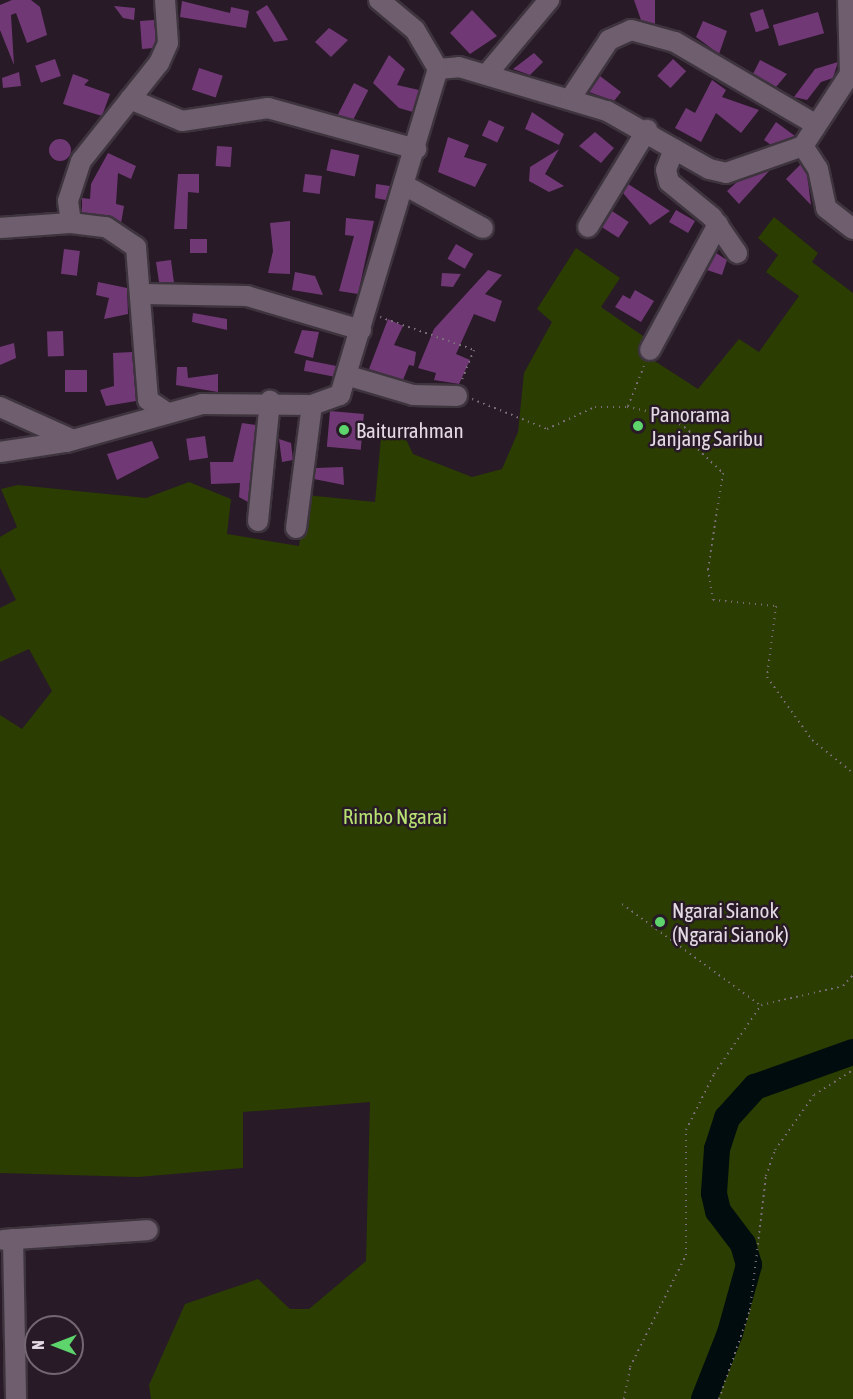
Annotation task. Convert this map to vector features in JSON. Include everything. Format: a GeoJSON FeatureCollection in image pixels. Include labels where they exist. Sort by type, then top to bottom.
{"type":"FeatureCollection","features":[{"type":"Feature","properties":{"kind":"street"},"geometry":{"type":"LineString","coordinates":[[71,223],[68,201],[81,161],[159,63],[168,43],[165,0]]}},
{"type":"Feature","properties":{"kind":"street"},"geometry":{"type":"LineString","coordinates":[[0,452],[74,440],[155,410],[236,400],[312,405],[340,395],[349,376],[438,69],[415,30],[379,0]]}},
{"type":"Feature","properties":{"kind":"street"},"geometry":{"type":"LineString","coordinates":[[487,74],[549,0]]}},
{"type":"Feature","properties":{"kind":"street"},"geometry":{"type":"LineString","coordinates":[[438,69],[459,67],[570,99],[647,130],[674,149],[716,173],[803,146],[815,124],[850,74],[848,0]]}},
{"type":"Feature","properties":{"kind":"street"},"geometry":{"type":"LineString","coordinates":[[570,99],[609,40],[630,30],[675,42],[815,124]]}},
{"type":"Feature","properties":{"kind":"street"},"geometry":{"type":"LineString","coordinates":[[130,99],[182,121],[268,108],[416,149]]}},
{"type":"Feature","properties":{"kind":"street"},"geometry":{"type":"LineString","coordinates":[[588,227],[647,130]]}},
{"type":"Feature","properties":{"kind":"street"},"geometry":{"type":"LineString","coordinates":[[803,146],[818,169],[826,208],[853,229]]}},
{"type":"Feature","properties":{"kind":"street"},"geometry":{"type":"LineString","coordinates":[[674,149],[666,170],[669,182],[718,224],[737,253]]}},
{"type":"Feature","properties":{"kind":"street"},"geometry":{"type":"LineString","coordinates":[[404,185],[483,228]]}},
{"type":"Feature","properties":{"kind":"street"},"geometry":{"type":"LineString","coordinates":[[0,228],[71,223],[106,227],[136,247],[144,294],[155,410]]}},
{"type":"Feature","properties":{"kind":"street"},"geometry":{"type":"LineString","coordinates":[[650,350],[718,224]]}},
{"type":"Feature","properties":{"kind":"street"},"geometry":{"type":"LineString","coordinates":[[144,294],[247,296],[364,322]]}},
{"type":"Feature","properties":{"kind":"street"},"geometry":{"type":"LineString","coordinates":[[349,376],[412,395],[457,396]]}},
{"type":"Feature","properties":{"kind":"street"},"geometry":{"type":"LineString","coordinates":[[258,521],[270,401]]}},
{"type":"Feature","properties":{"kind":"street"},"geometry":{"type":"LineString","coordinates":[[296,528],[312,405]]}},
{"type":"Feature","properties":{"kind":"street"},"geometry":{"type":"LineString","coordinates":[[0,407],[74,440]]}},
{"type":"Feature","properties":{"kind":"street"},"geometry":{"type":"LineString","coordinates":[[16,1399],[7,1239],[148,1230]]}},
{"type":"Feature","properties":{"kind":"path"},"geometry":{"type":"LineString","coordinates":[[364,322],[426,329],[474,350],[457,396],[547,429],[595,407],[627,407],[664,414],[690,431],[686,437],[723,473],[708,569],[713,600],[776,606],[767,677],[812,740],[853,773]]}},
{"type":"Feature","properties":{"kind":"path"},"geometry":{"type":"LineString","coordinates":[[627,407],[650,350]]}},
{"type":"Feature","properties":{"kind":"path"},"geometry":{"type":"LineString","coordinates":[[622,904],[761,1005]]}},
{"type":"Feature","properties":{"kind":"path"},"geometry":{"type":"LineString","coordinates":[[624,1399],[630,1366],[686,1255],[686,1130],[714,1074],[761,1005],[843,986],[853,975]]}},
{"type":"Feature","properties":{"kind":"path"},"geometry":{"type":"LineString","coordinates":[[719,1399],[750,1310],[766,1176],[775,1150],[814,1095],[853,1070]]}},
{"type":"Feature","properties":{"kind":"green space","name":"Rimbo Ngarai"},"geometry":{"type":"Polygon","coordinates":[[[774,217],[818,253],[812,262],[853,293],[853,1399],[151,1399],[149,1385],[185,1304],[258,1279],[290,1309],[309,1309],[366,1261],[370,1102],[243,1112],[243,1168],[138,1177],[0,1173],[0,715],[22,729],[52,691],[29,649],[0,662],[0,608],[16,600],[0,568],[0,537],[17,527],[1,489],[18,485],[146,498],[189,482],[231,499],[227,534],[299,546],[306,495],[375,502],[382,427],[401,429],[413,454],[472,477],[502,469],[518,432],[524,373],[552,322],[537,309],[576,248],[620,278],[601,307],[656,345],[650,358],[698,389],[739,339],[759,352],[799,296],[766,272],[778,255],[758,238],[774,217]]]}},
{"type":"Feature","properties":{"kind":"building"},"geometry":{"type":"Polygon","coordinates":[[[12,0],[31,0],[40,7],[47,35],[27,43],[16,13],[11,15],[14,65],[0,30],[0,5],[12,0]]]}},
{"type":"Feature","properties":{"kind":"building"},"geometry":{"type":"Polygon","coordinates":[[[634,0],[655,0],[655,24],[641,20],[634,0]]]}},
{"type":"Feature","properties":{"kind":"building"},"geometry":{"type":"Polygon","coordinates":[[[182,1],[230,13],[231,7],[249,11],[246,28],[180,17],[182,1]]]}},
{"type":"Feature","properties":{"kind":"building"},"geometry":{"type":"Polygon","coordinates":[[[267,5],[288,40],[274,42],[256,12],[267,5]]]}},
{"type":"Feature","properties":{"kind":"building"},"geometry":{"type":"Polygon","coordinates":[[[114,6],[135,8],[134,20],[123,18],[114,6]]]}},
{"type":"Feature","properties":{"kind":"building"},"geometry":{"type":"Polygon","coordinates":[[[763,9],[769,28],[756,32],[750,13],[763,9]]]}},
{"type":"Feature","properties":{"kind":"building"},"geometry":{"type":"Polygon","coordinates":[[[472,10],[497,36],[470,54],[450,33],[472,10]]]}},
{"type":"Feature","properties":{"kind":"building"},"geometry":{"type":"Polygon","coordinates":[[[818,12],[824,33],[779,46],[773,25],[818,12]]]}},
{"type":"Feature","properties":{"kind":"building"},"geometry":{"type":"Polygon","coordinates":[[[154,20],[156,41],[153,48],[142,49],[140,21],[154,20]]]}},
{"type":"Feature","properties":{"kind":"building"},"geometry":{"type":"Polygon","coordinates":[[[703,21],[727,31],[719,54],[696,37],[703,21]]]}},
{"type":"Feature","properties":{"kind":"building"},"geometry":{"type":"Polygon","coordinates":[[[329,28],[348,40],[331,57],[315,42],[329,28]]]}},
{"type":"Feature","properties":{"kind":"building"},"geometry":{"type":"Polygon","coordinates":[[[534,53],[543,62],[530,75],[513,69],[534,53]]]}},
{"type":"Feature","properties":{"kind":"building"},"geometry":{"type":"Polygon","coordinates":[[[389,55],[405,69],[397,85],[419,90],[413,112],[399,108],[373,83],[389,55]]]}},
{"type":"Feature","properties":{"kind":"building"},"geometry":{"type":"Polygon","coordinates":[[[55,59],[61,76],[41,83],[35,66],[55,59]]]}},
{"type":"Feature","properties":{"kind":"building"},"geometry":{"type":"Polygon","coordinates":[[[673,59],[686,71],[670,88],[657,76],[673,59]]]}},
{"type":"Feature","properties":{"kind":"building"},"geometry":{"type":"Polygon","coordinates":[[[760,60],[787,74],[776,87],[753,74],[760,60]]]}},
{"type":"Feature","properties":{"kind":"building"},"geometry":{"type":"Polygon","coordinates":[[[838,62],[833,78],[821,82],[807,100],[794,97],[815,69],[838,62]]]}},
{"type":"Feature","properties":{"kind":"building"},"geometry":{"type":"Polygon","coordinates":[[[199,68],[223,76],[216,98],[192,90],[199,68]]]}},
{"type":"Feature","properties":{"kind":"building"},"geometry":{"type":"Polygon","coordinates":[[[19,72],[21,86],[3,88],[2,78],[19,72]]]}},
{"type":"Feature","properties":{"kind":"building"},"geometry":{"type":"Polygon","coordinates":[[[73,74],[89,80],[84,85],[110,94],[102,116],[63,104],[73,74]]]}},
{"type":"Feature","properties":{"kind":"building"},"geometry":{"type":"Polygon","coordinates":[[[600,76],[621,92],[614,101],[589,92],[600,76]]]}},
{"type":"Feature","properties":{"kind":"building"},"geometry":{"type":"Polygon","coordinates":[[[712,80],[726,90],[722,97],[759,110],[741,133],[716,113],[701,142],[675,128],[686,108],[695,113],[712,80]]]}},
{"type":"Feature","properties":{"kind":"building"},"geometry":{"type":"Polygon","coordinates":[[[354,83],[368,90],[352,122],[338,115],[354,83]]]}},
{"type":"Feature","properties":{"kind":"building"},"geometry":{"type":"Polygon","coordinates":[[[532,112],[564,134],[559,145],[525,129],[532,112]]]}},
{"type":"Feature","properties":{"kind":"building"},"geometry":{"type":"Polygon","coordinates":[[[489,120],[504,127],[497,143],[482,135],[489,120]]]}},
{"type":"Feature","properties":{"kind":"building"},"geometry":{"type":"Polygon","coordinates":[[[776,122],[795,136],[771,145],[764,140],[776,122]]]}},
{"type":"Feature","properties":{"kind":"building"},"geometry":{"type":"Polygon","coordinates":[[[595,132],[614,148],[601,163],[579,146],[595,132]]]}},
{"type":"Feature","properties":{"kind":"building"},"geometry":{"type":"Polygon","coordinates":[[[448,137],[469,145],[464,157],[487,164],[475,187],[438,172],[448,137]]]}},
{"type":"Feature","properties":{"kind":"building"},"geometry":{"type":"Polygon","coordinates":[[[60,139],[70,146],[71,150],[64,160],[60,161],[50,154],[49,150],[56,140],[60,139]]]}},
{"type":"Feature","properties":{"kind":"building"},"geometry":{"type":"Polygon","coordinates":[[[217,146],[232,147],[231,167],[216,166],[217,146]]]}},
{"type":"Feature","properties":{"kind":"building"},"geometry":{"type":"Polygon","coordinates":[[[331,149],[359,155],[355,177],[326,171],[331,149]]]}},
{"type":"Feature","properties":{"kind":"building"},"geometry":{"type":"Polygon","coordinates":[[[559,149],[545,174],[564,186],[549,192],[529,181],[530,167],[559,149]]]}},
{"type":"Feature","properties":{"kind":"building"},"geometry":{"type":"Polygon","coordinates":[[[108,153],[136,166],[131,179],[118,173],[116,204],[124,206],[121,223],[82,212],[82,198],[90,199],[91,184],[108,153]]]}},
{"type":"Feature","properties":{"kind":"building"},"geometry":{"type":"Polygon","coordinates":[[[801,164],[807,174],[811,205],[786,179],[801,164]]]}},
{"type":"Feature","properties":{"kind":"building"},"geometry":{"type":"Polygon","coordinates":[[[770,170],[739,204],[727,191],[737,182],[770,170]]]}},
{"type":"Feature","properties":{"kind":"building"},"geometry":{"type":"Polygon","coordinates":[[[178,174],[199,174],[199,193],[188,192],[187,229],[174,229],[178,174]]]}},
{"type":"Feature","properties":{"kind":"building"},"geometry":{"type":"Polygon","coordinates":[[[305,174],[322,176],[320,194],[303,192],[305,174]]]}},
{"type":"Feature","properties":{"kind":"building"},"geometry":{"type":"Polygon","coordinates":[[[376,184],[390,186],[386,200],[375,198],[376,184]]]}},
{"type":"Feature","properties":{"kind":"building"},"geometry":{"type":"Polygon","coordinates":[[[628,184],[670,211],[650,225],[623,193],[628,184]]]}},
{"type":"Feature","properties":{"kind":"building"},"geometry":{"type":"Polygon","coordinates":[[[676,210],[695,221],[688,233],[669,222],[676,210]]]}},
{"type":"Feature","properties":{"kind":"building"},"geometry":{"type":"Polygon","coordinates":[[[612,211],[629,222],[618,238],[602,227],[612,211]]]}},
{"type":"Feature","properties":{"kind":"building"},"geometry":{"type":"Polygon","coordinates":[[[346,218],[374,221],[358,294],[339,291],[354,236],[345,235],[346,218]]]}},
{"type":"Feature","properties":{"kind":"building"},"geometry":{"type":"Polygon","coordinates":[[[290,221],[290,274],[268,273],[273,251],[270,223],[290,221]]]}},
{"type":"Feature","properties":{"kind":"building"},"geometry":{"type":"Polygon","coordinates":[[[190,239],[207,239],[207,253],[190,253],[190,239]]]}},
{"type":"Feature","properties":{"kind":"building"},"geometry":{"type":"Polygon","coordinates":[[[456,244],[473,254],[465,269],[448,259],[456,244]]]}},
{"type":"Feature","properties":{"kind":"building"},"geometry":{"type":"Polygon","coordinates":[[[64,249],[80,251],[77,276],[61,274],[64,249]]]}},
{"type":"Feature","properties":{"kind":"building"},"geometry":{"type":"Polygon","coordinates":[[[716,253],[727,260],[722,275],[707,270],[716,253]]]}},
{"type":"Feature","properties":{"kind":"building"},"geometry":{"type":"Polygon","coordinates":[[[171,260],[174,283],[159,282],[156,262],[171,260]]]}},
{"type":"Feature","properties":{"kind":"building"},"geometry":{"type":"Polygon","coordinates":[[[488,270],[502,275],[485,294],[502,301],[495,322],[474,314],[456,354],[470,360],[459,384],[434,380],[436,373],[418,368],[434,329],[488,270]]]}},
{"type":"Feature","properties":{"kind":"building"},"geometry":{"type":"Polygon","coordinates":[[[295,272],[315,276],[323,295],[292,290],[295,272]]]}},
{"type":"Feature","properties":{"kind":"building"},"geometry":{"type":"Polygon","coordinates":[[[442,273],[461,274],[453,287],[441,286],[442,273]]]}},
{"type":"Feature","properties":{"kind":"building"},"geometry":{"type":"Polygon","coordinates":[[[98,282],[127,288],[128,314],[104,319],[109,298],[96,295],[98,282]]]}},
{"type":"Feature","properties":{"kind":"building"},"geometry":{"type":"Polygon","coordinates":[[[635,290],[654,301],[641,322],[615,307],[623,295],[630,299],[635,290]]]}},
{"type":"Feature","properties":{"kind":"building"},"geometry":{"type":"Polygon","coordinates":[[[193,313],[227,319],[227,330],[192,322],[193,313]]]}},
{"type":"Feature","properties":{"kind":"building"},"geometry":{"type":"Polygon","coordinates":[[[388,319],[403,326],[394,345],[416,352],[414,366],[409,365],[403,380],[369,369],[388,319]]]}},
{"type":"Feature","properties":{"kind":"building"},"geometry":{"type":"Polygon","coordinates":[[[302,330],[319,332],[313,358],[294,353],[302,330]]]}},
{"type":"Feature","properties":{"kind":"building"},"geometry":{"type":"Polygon","coordinates":[[[63,331],[64,356],[48,357],[47,332],[63,331]]]}},
{"type":"Feature","properties":{"kind":"building"},"geometry":{"type":"Polygon","coordinates":[[[14,343],[16,358],[0,365],[0,347],[14,343]]]}},
{"type":"Feature","properties":{"kind":"building"},"geometry":{"type":"Polygon","coordinates":[[[132,352],[136,401],[106,406],[100,390],[114,386],[113,353],[132,352]]]}},
{"type":"Feature","properties":{"kind":"building"},"geometry":{"type":"Polygon","coordinates":[[[306,360],[336,366],[334,377],[304,371],[306,360]]]}},
{"type":"Feature","properties":{"kind":"building"},"geometry":{"type":"Polygon","coordinates":[[[177,367],[187,367],[188,378],[218,374],[218,392],[176,385],[177,367]]]}},
{"type":"Feature","properties":{"kind":"building"},"geometry":{"type":"Polygon","coordinates":[[[65,370],[87,370],[87,392],[65,392],[65,370]]]}},
{"type":"Feature","properties":{"kind":"building","name":"Baiturrahman"},"geometry":{"type":"Polygon","coordinates":[[[330,411],[364,414],[361,450],[327,447],[330,411]]]}},
{"type":"Feature","properties":{"kind":"building"},"geometry":{"type":"Polygon","coordinates":[[[242,423],[256,425],[248,502],[239,497],[240,483],[211,484],[210,462],[233,462],[242,423]]]}},
{"type":"Feature","properties":{"kind":"building"},"geometry":{"type":"Polygon","coordinates":[[[205,436],[208,458],[189,460],[186,439],[205,436]]]}},
{"type":"Feature","properties":{"kind":"building"},"geometry":{"type":"Polygon","coordinates":[[[279,439],[291,443],[293,460],[282,462],[279,439]]]}},
{"type":"Feature","properties":{"kind":"building"},"geometry":{"type":"Polygon","coordinates":[[[152,441],[159,458],[117,480],[107,454],[152,441]]]}},
{"type":"Feature","properties":{"kind":"building"},"geometry":{"type":"Polygon","coordinates":[[[343,467],[344,485],[314,479],[316,468],[343,467]]]}},
{"type":"Feature","properties":{"kind":"waterway"},"geometry":{"type":"LineString","coordinates":[[704,1399],[730,1333],[749,1265],[743,1244],[718,1211],[714,1193],[717,1149],[727,1118],[755,1087],[853,1052]]}},
{"type":"Feature","properties":{"kind":"place","name":"Panorama Janjang Saribu"},"geometry":{"type":"Point","coordinates":[638,426]}},
{"type":"Feature","properties":{"kind":"place","name":"Baiturrahman"},"geometry":{"type":"Point","coordinates":[344,430]}},
{"type":"Feature","properties":{"kind":"place","name":"Ngarai Sianok (Ngarai Sianok)"},"geometry":{"type":"Point","coordinates":[660,922]}}]}
